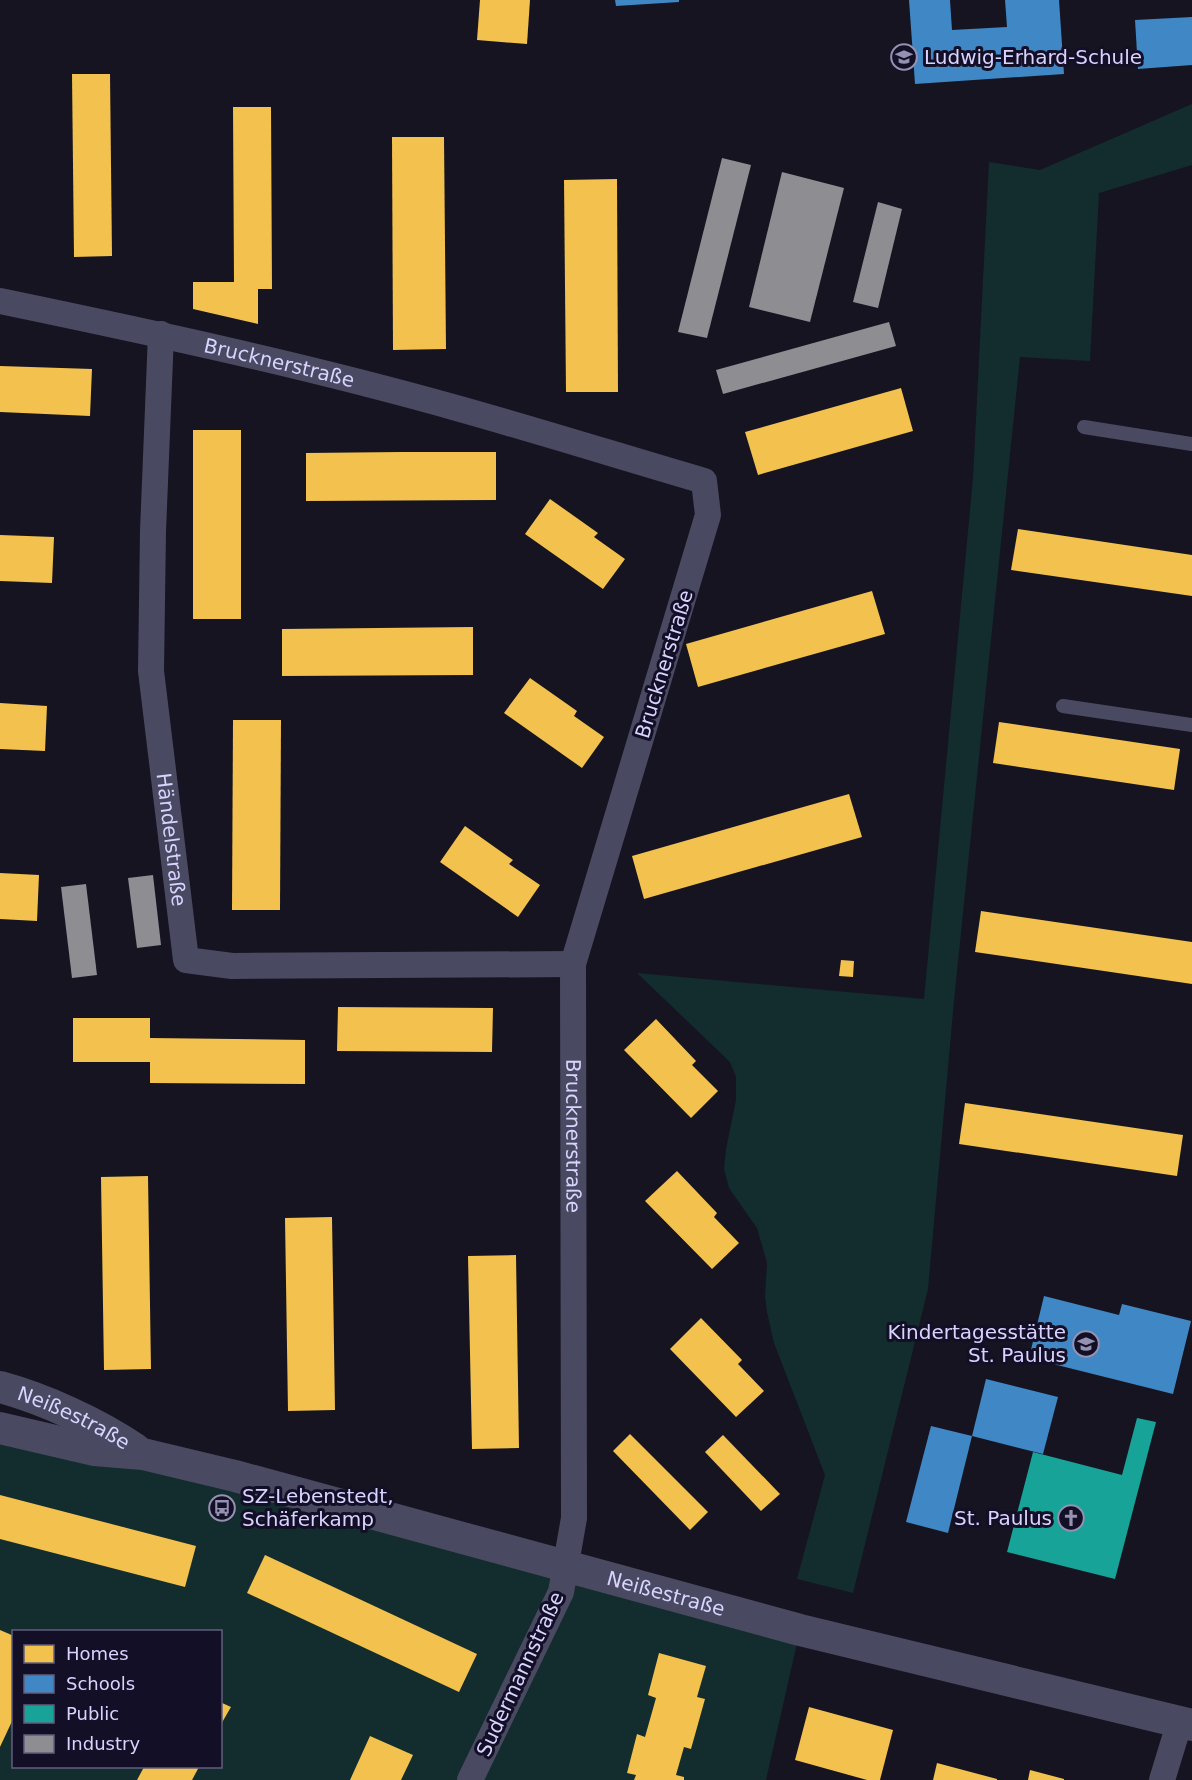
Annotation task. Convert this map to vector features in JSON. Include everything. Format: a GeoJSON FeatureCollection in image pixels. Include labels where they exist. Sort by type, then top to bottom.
{"type":"FeatureCollection","features":[{"type":"Feature","properties":{"kind":"street","name":"Brucknerstraße"},"geometry":{"type":"LineString","coordinates":[[0,301],[161,334],[459,408],[704,482],[708,515],[573,964],[574,1506],[566,1566]]}},
{"type":"Feature","properties":{"kind":"street","name":"Händelstraße"},"geometry":{"type":"LineString","coordinates":[[161,334],[153,531],[151,671],[186,960],[232,966],[573,964]]}},
{"type":"Feature","properties":{"kind":"street","name":"Neißestraße"},"geometry":{"type":"LineString","coordinates":[[0,1387],[26,1394],[106,1431],[143,1454]]}},
{"type":"Feature","properties":{"kind":"street","name":"Neißestraße"},"geometry":{"type":"LineString","coordinates":[[0,1428],[94,1450],[143,1454],[247,1479],[800,1630],[1186,1723]]}},
{"type":"Feature","properties":{"kind":"street","name":"Sudermannstraße"},"geometry":{"type":"LineString","coordinates":[[470,1780],[561,1592],[566,1566]]}},
{"type":"Feature","properties":{"kind":"street"},"geometry":{"type":"LineString","coordinates":[[1162,1780],[1186,1723]]}},
{"type":"Feature","properties":{"kind":"lane"},"geometry":{"type":"LineString","coordinates":[[1084,426],[1192,444]]}},
{"type":"Feature","properties":{"kind":"lane"},"geometry":{"type":"LineString","coordinates":[[1063,706],[1192,725]]}},
{"type":"Feature","properties":{"kind":"green space"},"geometry":{"type":"Polygon","coordinates":[[[1192,104],[1192,165],[1099,193],[1090,361],[1020,357],[954,1001],[928,1289],[853,1593],[797,1579],[825,1475],[774,1343],[765,1296],[767,1263],[757,1228],[729,1188],[724,1169],[736,1100],[736,1077],[730,1062],[637,973],[924,999],[973,478],[989,162],[1040,170],[1192,104]]]}},
{"type":"Feature","properties":{"kind":"green space"},"geometry":{"type":"Polygon","coordinates":[[[0,1428],[800,1630],[766,1780],[0,1780],[0,1428]]]}},
{"type":"Feature","properties":{"kind":"building: Homes"},"geometry":{"type":"Polygon","coordinates":[[[480,0],[530,0],[527,44],[477,40],[480,0]]]}},
{"type":"Feature","properties":{"kind":"building: Homes"},"geometry":{"type":"Polygon","coordinates":[[[72,74],[110,74],[112,256],[74,257],[72,74]]]}},
{"type":"Feature","properties":{"kind":"building: Homes"},"geometry":{"type":"Polygon","coordinates":[[[233,107],[271,107],[272,289],[258,289],[258,324],[193,309],[193,282],[234,282],[233,107]]]}},
{"type":"Feature","properties":{"kind":"building: Homes"},"geometry":{"type":"Polygon","coordinates":[[[392,137],[444,137],[446,349],[393,350],[392,137]]]}},
{"type":"Feature","properties":{"kind":"building: Homes"},"geometry":{"type":"Polygon","coordinates":[[[617,179],[618,392],[566,392],[564,180],[617,179]]]}},
{"type":"Feature","properties":{"kind":"building: Homes"},"geometry":{"type":"Polygon","coordinates":[[[0,366],[92,369],[90,416],[0,412],[0,366]]]}},
{"type":"Feature","properties":{"kind":"building: Homes"},"geometry":{"type":"Polygon","coordinates":[[[901,388],[913,431],[758,475],[745,432],[901,388]]]}},
{"type":"Feature","properties":{"kind":"building: Homes"},"geometry":{"type":"Polygon","coordinates":[[[193,430],[241,430],[241,619],[193,619],[193,430]]]}},
{"type":"Feature","properties":{"kind":"building: Homes"},"geometry":{"type":"Polygon","coordinates":[[[496,452],[496,500],[306,501],[306,453],[496,452]]]}},
{"type":"Feature","properties":{"kind":"building: Homes"},"geometry":{"type":"Polygon","coordinates":[[[550,499],[598,533],[594,537],[625,559],[603,589],[525,534],[550,499]]]}},
{"type":"Feature","properties":{"kind":"building: Homes"},"geometry":{"type":"Polygon","coordinates":[[[1018,529],[1192,555],[1192,596],[1011,570],[1018,529]]]}},
{"type":"Feature","properties":{"kind":"building: Homes"},"geometry":{"type":"Polygon","coordinates":[[[0,535],[54,537],[52,583],[0,581],[0,535]]]}},
{"type":"Feature","properties":{"kind":"building: Homes"},"geometry":{"type":"Polygon","coordinates":[[[872,591],[885,634],[698,687],[686,644],[872,591]]]}},
{"type":"Feature","properties":{"kind":"building: Homes"},"geometry":{"type":"Polygon","coordinates":[[[473,627],[473,675],[282,676],[282,629],[473,627]]]}},
{"type":"Feature","properties":{"kind":"building: Homes"},"geometry":{"type":"Polygon","coordinates":[[[530,678],[577,711],[574,716],[604,737],[582,768],[504,713],[530,678]]]}},
{"type":"Feature","properties":{"kind":"building: Homes"},"geometry":{"type":"Polygon","coordinates":[[[0,703],[47,706],[45,751],[0,749],[0,703]]]}},
{"type":"Feature","properties":{"kind":"building: Homes"},"geometry":{"type":"Polygon","coordinates":[[[233,720],[281,720],[280,910],[232,910],[233,720]]]}},
{"type":"Feature","properties":{"kind":"building: Homes"},"geometry":{"type":"Polygon","coordinates":[[[999,722],[1180,749],[1174,790],[993,763],[999,722]]]}},
{"type":"Feature","properties":{"kind":"building: Homes"},"geometry":{"type":"Polygon","coordinates":[[[849,794],[862,837],[644,899],[632,856],[849,794]]]}},
{"type":"Feature","properties":{"kind":"building: Homes"},"geometry":{"type":"Polygon","coordinates":[[[465,826],[513,860],[509,864],[540,885],[518,917],[440,862],[465,826]]]}},
{"type":"Feature","properties":{"kind":"building: Homes"},"geometry":{"type":"Polygon","coordinates":[[[0,873],[39,875],[37,921],[0,919],[0,873]]]}},
{"type":"Feature","properties":{"kind":"building: Homes"},"geometry":{"type":"Polygon","coordinates":[[[981,911],[1192,942],[1192,984],[975,952],[981,911]]]}},
{"type":"Feature","properties":{"kind":"building: Homes"},"geometry":{"type":"Polygon","coordinates":[[[841,960],[854,961],[853,977],[839,976],[841,960]]]}},
{"type":"Feature","properties":{"kind":"building: Homes"},"geometry":{"type":"Polygon","coordinates":[[[338,1007],[493,1008],[492,1052],[337,1051],[338,1007]]]}},
{"type":"Feature","properties":{"kind":"building: Homes"},"geometry":{"type":"Polygon","coordinates":[[[73,1018],[150,1018],[150,1038],[305,1040],[305,1084],[150,1083],[150,1062],[73,1062],[73,1018]]]}},
{"type":"Feature","properties":{"kind":"building: Homes"},"geometry":{"type":"Polygon","coordinates":[[[656,1019],[696,1061],[692,1065],[718,1091],[691,1118],[624,1050],[656,1019]]]}},
{"type":"Feature","properties":{"kind":"building: Homes"},"geometry":{"type":"Polygon","coordinates":[[[965,1103],[1183,1135],[1177,1176],[959,1144],[965,1103]]]}},
{"type":"Feature","properties":{"kind":"building: Homes"},"geometry":{"type":"Polygon","coordinates":[[[677,1171],[717,1213],[714,1217],[739,1243],[712,1269],[645,1201],[677,1171]]]}},
{"type":"Feature","properties":{"kind":"building: Homes"},"geometry":{"type":"Polygon","coordinates":[[[148,1176],[151,1369],[104,1370],[101,1177],[148,1176]]]}},
{"type":"Feature","properties":{"kind":"building: Homes"},"geometry":{"type":"Polygon","coordinates":[[[332,1217],[335,1410],[288,1411],[285,1218],[332,1217]]]}},
{"type":"Feature","properties":{"kind":"building: Homes"},"geometry":{"type":"Polygon","coordinates":[[[516,1255],[519,1448],[472,1449],[468,1256],[516,1255]]]}},
{"type":"Feature","properties":{"kind":"building: Homes"},"geometry":{"type":"Polygon","coordinates":[[[701,1318],[742,1360],[738,1364],[764,1391],[736,1417],[670,1349],[701,1318]]]}},
{"type":"Feature","properties":{"kind":"building: Homes"},"geometry":{"type":"Polygon","coordinates":[[[630,1434],[708,1512],[690,1530],[613,1451],[630,1434]]]}},
{"type":"Feature","properties":{"kind":"building: Homes"},"geometry":{"type":"Polygon","coordinates":[[[723,1435],[780,1494],[761,1511],[705,1452],[723,1435]]]}},
{"type":"Feature","properties":{"kind":"building: Homes"},"geometry":{"type":"Polygon","coordinates":[[[0,1495],[196,1546],[185,1587],[0,1539],[0,1495]]]}},
{"type":"Feature","properties":{"kind":"building: Homes"},"geometry":{"type":"Polygon","coordinates":[[[265,1555],[477,1654],[459,1692],[247,1593],[265,1555]]]}},
{"type":"Feature","properties":{"kind":"building: Homes"},"geometry":{"type":"Polygon","coordinates":[[[0,1630],[12,1635],[12,1721],[0,1747],[0,1630]]]}},
{"type":"Feature","properties":{"kind":"building: Homes"},"geometry":{"type":"Polygon","coordinates":[[[659,1653],[706,1666],[697,1697],[705,1699],[691,1749],[684,1747],[676,1775],[684,1777],[684,1780],[634,1780],[636,1775],[627,1773],[637,1734],[645,1737],[656,1698],[648,1695],[659,1653]]]}},
{"type":"Feature","properties":{"kind":"building: Homes"},"geometry":{"type":"Polygon","coordinates":[[[222,1703],[231,1707],[222,1723],[222,1703]]]}},
{"type":"Feature","properties":{"kind":"building: Homes"},"geometry":{"type":"Polygon","coordinates":[[[809,1707],[893,1730],[880,1780],[867,1780],[795,1760],[809,1707]]]}},
{"type":"Feature","properties":{"kind":"building: Homes"},"geometry":{"type":"Polygon","coordinates":[[[370,1736],[413,1755],[401,1780],[350,1780],[370,1736]]]}},
{"type":"Feature","properties":{"kind":"building: Homes"},"geometry":{"type":"Polygon","coordinates":[[[937,1763],[997,1779],[997,1780],[933,1780],[937,1763]]]}},
{"type":"Feature","properties":{"kind":"building: Homes"},"geometry":{"type":"Polygon","coordinates":[[[143,1768],[198,1768],[192,1780],[137,1780],[143,1768]]]}},
{"type":"Feature","properties":{"kind":"building: Homes"},"geometry":{"type":"Polygon","coordinates":[[[1030,1770],[1064,1779],[1064,1780],[1028,1780],[1030,1770]]]}},
{"type":"Feature","properties":{"kind":"building: Schools"},"geometry":{"type":"Polygon","coordinates":[[[615,0],[679,0],[679,2],[616,6],[615,0]]]}},
{"type":"Feature","properties":{"kind":"building: Schools"},"geometry":{"type":"Polygon","coordinates":[[[909,0],[950,0],[952,30],[1007,27],[1005,0],[1059,0],[1064,74],[915,84],[909,0]]]}},
{"type":"Feature","properties":{"kind":"building: Schools"},"geometry":{"type":"Polygon","coordinates":[[[1192,17],[1192,65],[1138,69],[1135,20],[1192,17]]]}},
{"type":"Feature","properties":{"kind":"building: Schools"},"geometry":{"type":"Polygon","coordinates":[[[1044,1296],[1119,1315],[1122,1304],[1191,1321],[1173,1394],[1029,1358],[1044,1296]]]}},
{"type":"Feature","properties":{"kind":"building: Schools"},"geometry":{"type":"Polygon","coordinates":[[[986,1379],[1058,1397],[1043,1454],[972,1436],[986,1379]]]}},
{"type":"Feature","properties":{"kind":"building: Schools"},"geometry":{"type":"Polygon","coordinates":[[[931,1426],[972,1436],[948,1533],[906,1522],[931,1426]]]}},
{"type":"Feature","properties":{"kind":"building: Public"},"geometry":{"type":"Polygon","coordinates":[[[1137,1418],[1156,1422],[1115,1579],[1007,1552],[1033,1452],[1122,1475],[1137,1418]]]}},
{"type":"Feature","properties":{"kind":"building: Industry"},"geometry":{"type":"Polygon","coordinates":[[[722,158],[751,165],[707,338],[678,332],[722,158]]]}},
{"type":"Feature","properties":{"kind":"building: Industry"},"geometry":{"type":"Polygon","coordinates":[[[782,172],[844,188],[810,322],[749,307],[782,172]]]}},
{"type":"Feature","properties":{"kind":"building: Industry"},"geometry":{"type":"Polygon","coordinates":[[[878,202],[902,209],[878,308],[853,302],[878,202]]]}},
{"type":"Feature","properties":{"kind":"building: Industry"},"geometry":{"type":"Polygon","coordinates":[[[889,322],[896,346],[723,394],[716,370],[889,322]]]}},
{"type":"Feature","properties":{"kind":"building: Industry"},"geometry":{"type":"Polygon","coordinates":[[[153,875],[161,945],[137,948],[128,878],[153,875]]]}},
{"type":"Feature","properties":{"kind":"building: Industry"},"geometry":{"type":"Polygon","coordinates":[[[86,884],[97,975],[72,978],[61,887],[86,884]]]}},
{"type":"Feature","properties":{"kind":"place","name":"Ludwig-Erhard-Schule"},"geometry":{"type":"Point","coordinates":[904,57]}},
{"type":"Feature","properties":{"kind":"place","name":"Kindertagesstätte St. Paulus"},"geometry":{"type":"Point","coordinates":[1086,1344]}},
{"type":"Feature","properties":{"kind":"place","name":"SZ-Lebenstedt, Schäferkamp"},"geometry":{"type":"Point","coordinates":[222,1508]}},
{"type":"Feature","properties":{"kind":"place","name":"St. Paulus"},"geometry":{"type":"Point","coordinates":[1071,1518]}}]}
